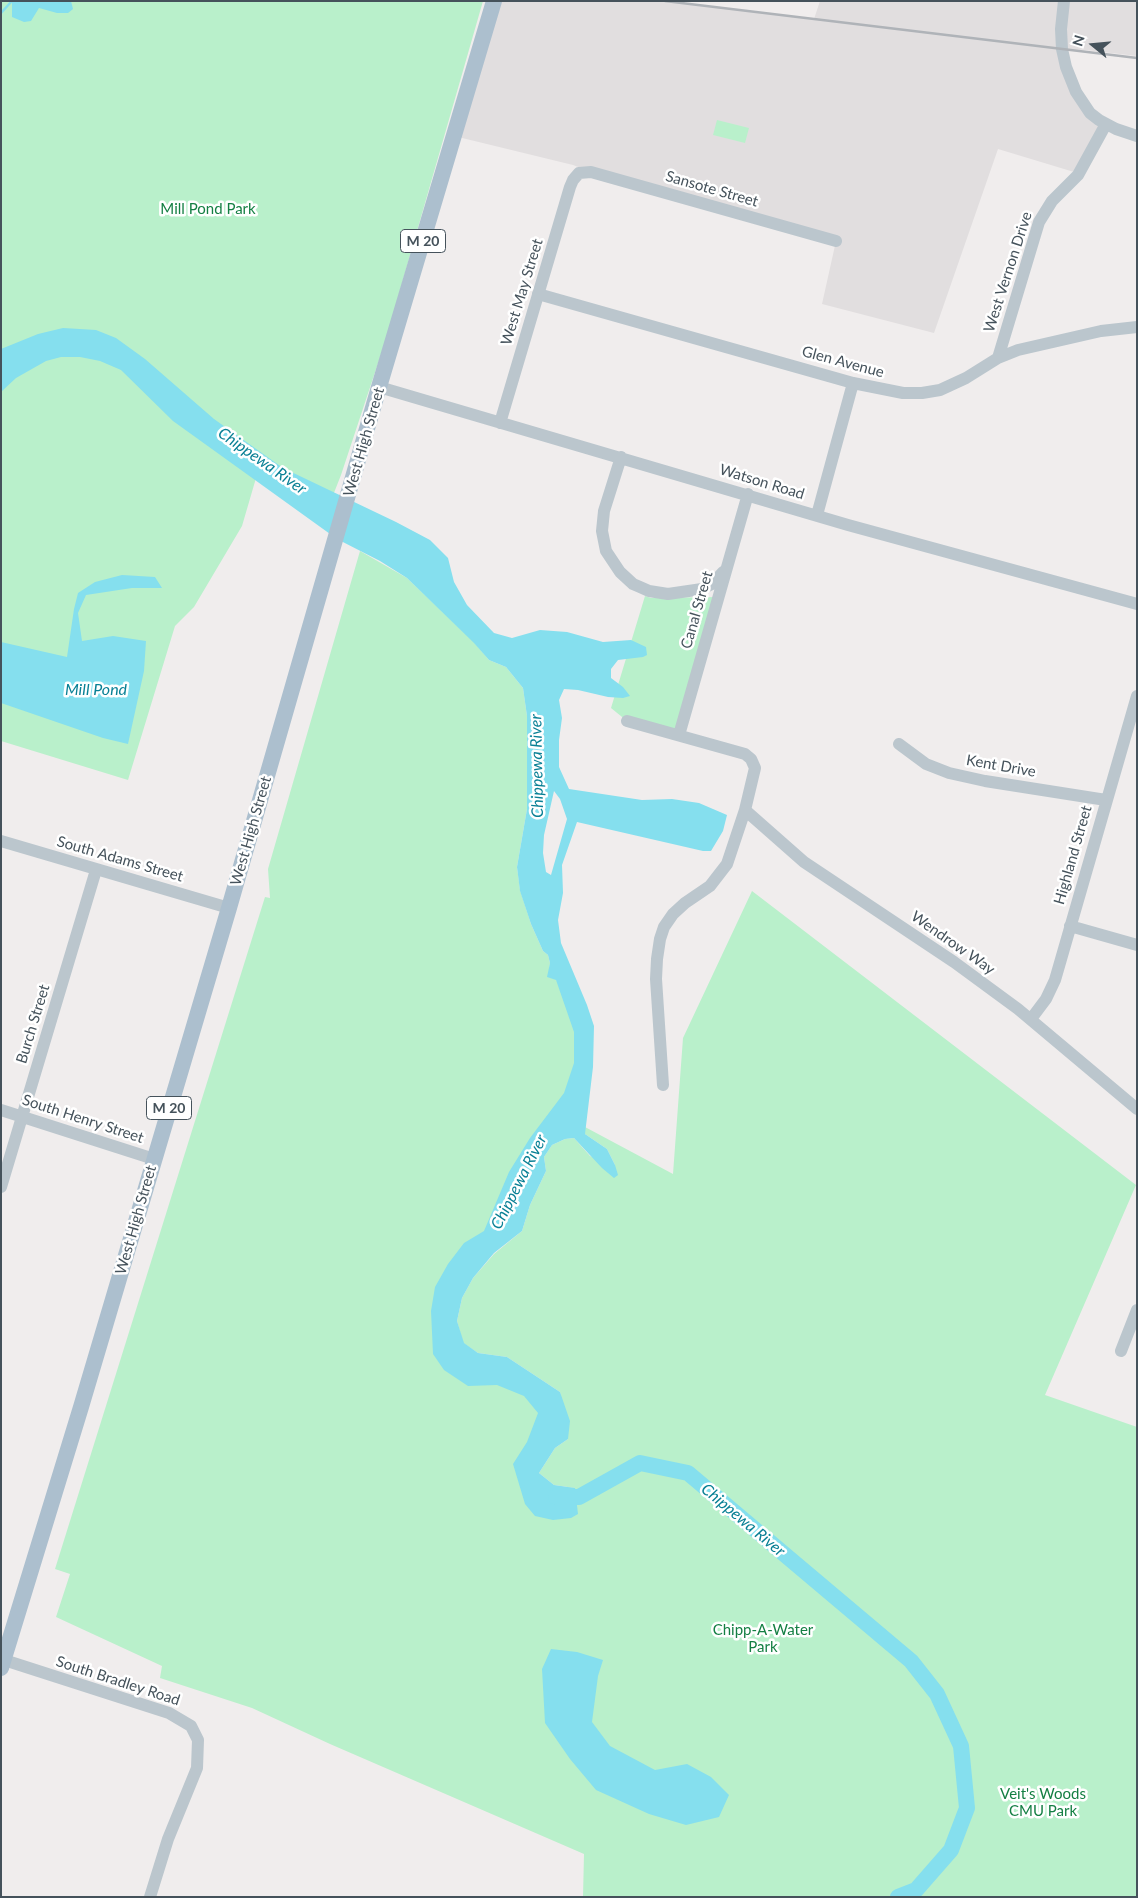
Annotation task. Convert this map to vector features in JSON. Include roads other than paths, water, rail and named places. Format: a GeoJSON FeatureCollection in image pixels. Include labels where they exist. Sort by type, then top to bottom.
{"type":"FeatureCollection","features":[{"type":"Feature","properties":{"kind":"main road","name":"West High Street"},"geometry":{"type":"LineString","coordinates":[[2,1662],[78,1417],[229,908],[494,1]]}},
{"type":"Feature","properties":{"kind":"street"},"geometry":{"type":"LineString","coordinates":[[1064,1],[1061,29],[1062,49],[1068,75],[1080,100],[1090,112],[1106,124],[1137,136]]}},
{"type":"Feature","properties":{"kind":"street","name":"West Vernon Drive"},"geometry":{"type":"LineString","coordinates":[[998,358],[1039,222],[1052,201],[1078,174],[1106,124]]}},
{"type":"Feature","properties":{"kind":"street","name":"Sansote Street"},"geometry":{"type":"LineString","coordinates":[[579,173],[591,172],[836,241]]}},
{"type":"Feature","properties":{"kind":"street","name":"West May Street"},"geometry":{"type":"LineString","coordinates":[[500,422],[570,187],[579,173]]}},
{"type":"Feature","properties":{"kind":"street","name":"Glen Avenue"},"geometry":{"type":"LineString","coordinates":[[538,294],[853,383],[896,392],[929,393],[958,383],[998,358],[1024,348],[1101,331],[1137,327]]}},
{"type":"Feature","properties":{"kind":"street"},"geometry":{"type":"LineString","coordinates":[[817,515],[853,383]]}},
{"type":"Feature","properties":{"kind":"street","name":"Watson Road"},"geometry":{"type":"LineString","coordinates":[[380,387],[817,515],[1137,604]]}},
{"type":"Feature","properties":{"kind":"street"},"geometry":{"type":"LineString","coordinates":[[621,457],[603,516],[602,531],[606,551],[620,572],[633,584],[649,591],[676,593],[696,591],[707,587],[718,579],[727,566]]}},
{"type":"Feature","properties":{"kind":"street","name":"Canal Street"},"geometry":{"type":"LineString","coordinates":[[679,735],[748,494]]}},
{"type":"Feature","properties":{"kind":"street","name":"Highland Street"},"geometry":{"type":"LineString","coordinates":[[1031,1019],[1053,986],[1137,696]]}},
{"type":"Feature","properties":{"kind":"street"},"geometry":{"type":"LineString","coordinates":[[627,721],[740,752],[751,758],[755,764],[755,772],[732,850],[723,870],[710,886],[677,910],[668,921],[660,939],[656,979],[663,1085]]}},
{"type":"Feature","properties":{"kind":"street","name":"Kent Drive"},"geometry":{"type":"LineString","coordinates":[[899,744],[926,764],[949,773],[973,779],[1106,800]]}},
{"type":"Feature","properties":{"kind":"street","name":"Wendrow Way"},"geometry":{"type":"LineString","coordinates":[[744,810],[797,856],[954,962],[1031,1019],[1137,1109]]}},
{"type":"Feature","properties":{"kind":"street","name":"South Adams Street"},"geometry":{"type":"LineString","coordinates":[[1,841],[229,908]]}},
{"type":"Feature","properties":{"kind":"street","name":"Burch Street"},"geometry":{"type":"LineString","coordinates":[[1,1187],[96,870]]}},
{"type":"Feature","properties":{"kind":"street"},"geometry":{"type":"LineString","coordinates":[[1070,926],[1137,945]]}},
{"type":"Feature","properties":{"kind":"street","name":"South Henry Street"},"geometry":{"type":"LineString","coordinates":[[1,1110],[154,1159]]}},
{"type":"Feature","properties":{"kind":"street"},"geometry":{"type":"LineString","coordinates":[[1121,1351],[1137,1310]]}},
{"type":"Feature","properties":{"kind":"street","name":"South Bradley Road"},"geometry":{"type":"LineString","coordinates":[[2,1662],[169,1713],[191,1726],[198,1740],[197,1768],[168,1839],[150,1897]]}},
{"type":"Feature","properties":{"kind":"water"},"geometry":{"type":"Polygon","coordinates":[[[12,1],[71,1],[73,9],[68,13],[57,13],[39,8],[31,21],[24,22],[12,17],[12,1]]]}},
{"type":"Feature","properties":{"kind":"water"},"geometry":{"type":"Polygon","coordinates":[[[63,328],[96,330],[116,338],[145,359],[214,419],[283,468],[430,540],[448,558],[454,582],[467,605],[494,633],[512,638],[540,630],[567,632],[603,642],[631,640],[646,647],[647,655],[618,660],[611,669],[611,678],[623,687],[630,696],[623,698],[608,697],[578,690],[564,689],[559,700],[562,718],[559,740],[559,767],[569,789],[642,800],[672,799],[699,803],[727,815],[723,831],[711,851],[703,851],[577,822],[562,865],[563,893],[558,920],[561,943],[594,1026],[593,1067],[585,1134],[607,1149],[618,1175],[614,1178],[602,1168],[574,1138],[565,1139],[552,1145],[544,1157],[546,1171],[530,1205],[522,1231],[494,1253],[473,1278],[462,1298],[457,1321],[464,1343],[478,1353],[507,1357],[560,1392],[570,1421],[568,1439],[555,1448],[539,1473],[554,1485],[575,1488],[578,1514],[571,1518],[553,1520],[535,1516],[525,1504],[513,1464],[527,1442],[538,1413],[524,1396],[497,1385],[468,1386],[444,1370],[433,1354],[431,1311],[435,1287],[448,1264],[464,1243],[484,1231],[509,1172],[530,1138],[564,1093],[574,1063],[574,1032],[556,980],[547,977],[550,963],[548,955],[543,951],[531,924],[520,891],[517,867],[527,809],[527,716],[523,688],[506,667],[489,660],[407,578],[380,561],[337,539],[173,421],[121,370],[100,361],[80,357],[61,357],[46,361],[16,378],[1,392],[1,349],[38,334],[63,328]],[[554,791],[544,835],[543,853],[546,872],[551,875],[567,819],[560,799],[554,791]]]}},
{"type":"Feature","properties":{"kind":"water","name":"Mill Pond"},"geometry":{"type":"Polygon","coordinates":[[[122,575],[155,577],[162,588],[132,588],[86,595],[78,613],[82,641],[113,636],[146,641],[144,671],[128,744],[103,738],[1,703],[1,642],[67,657],[78,593],[95,582],[122,575]]]}},
{"type":"Feature","properties":{"kind":"water"},"geometry":{"type":"Polygon","coordinates":[[[551,1649],[577,1652],[603,1660],[598,1676],[592,1722],[610,1746],[655,1770],[687,1764],[711,1777],[729,1795],[719,1817],[686,1825],[649,1814],[596,1790],[570,1759],[545,1723],[542,1669],[551,1649]]]}},
{"type":"Feature","properties":{"kind":"waterway"},"geometry":{"type":"LineString","coordinates":[[1,13],[11,2]]}},
{"type":"Feature","properties":{"kind":"waterway","name":"Chippewa River"},"geometry":{"type":"LineString","coordinates":[[556,1497],[579,1497],[640,1463],[688,1473],[911,1661],[937,1694],[961,1746],[967,1808],[951,1850],[916,1890],[898,1897]]}},
{"type":"Feature","properties":{"kind":"railway"},"geometry":{"type":"LineString","coordinates":[[665,1],[1137,58]]}},
{"type":"Feature","properties":{"kind":"park label","name":"Mill Pond Park"},"geometry":{"type":"Point","coordinates":[208,209]}},
{"type":"Feature","properties":{"kind":"park label","name":"Chipp-A-Water Park"},"geometry":{"type":"Point","coordinates":[763,1638]}},
{"type":"Feature","properties":{"kind":"park label","name":"Veit's Woods CMU Park"},"geometry":{"type":"Point","coordinates":[1043,1802]}}]}
